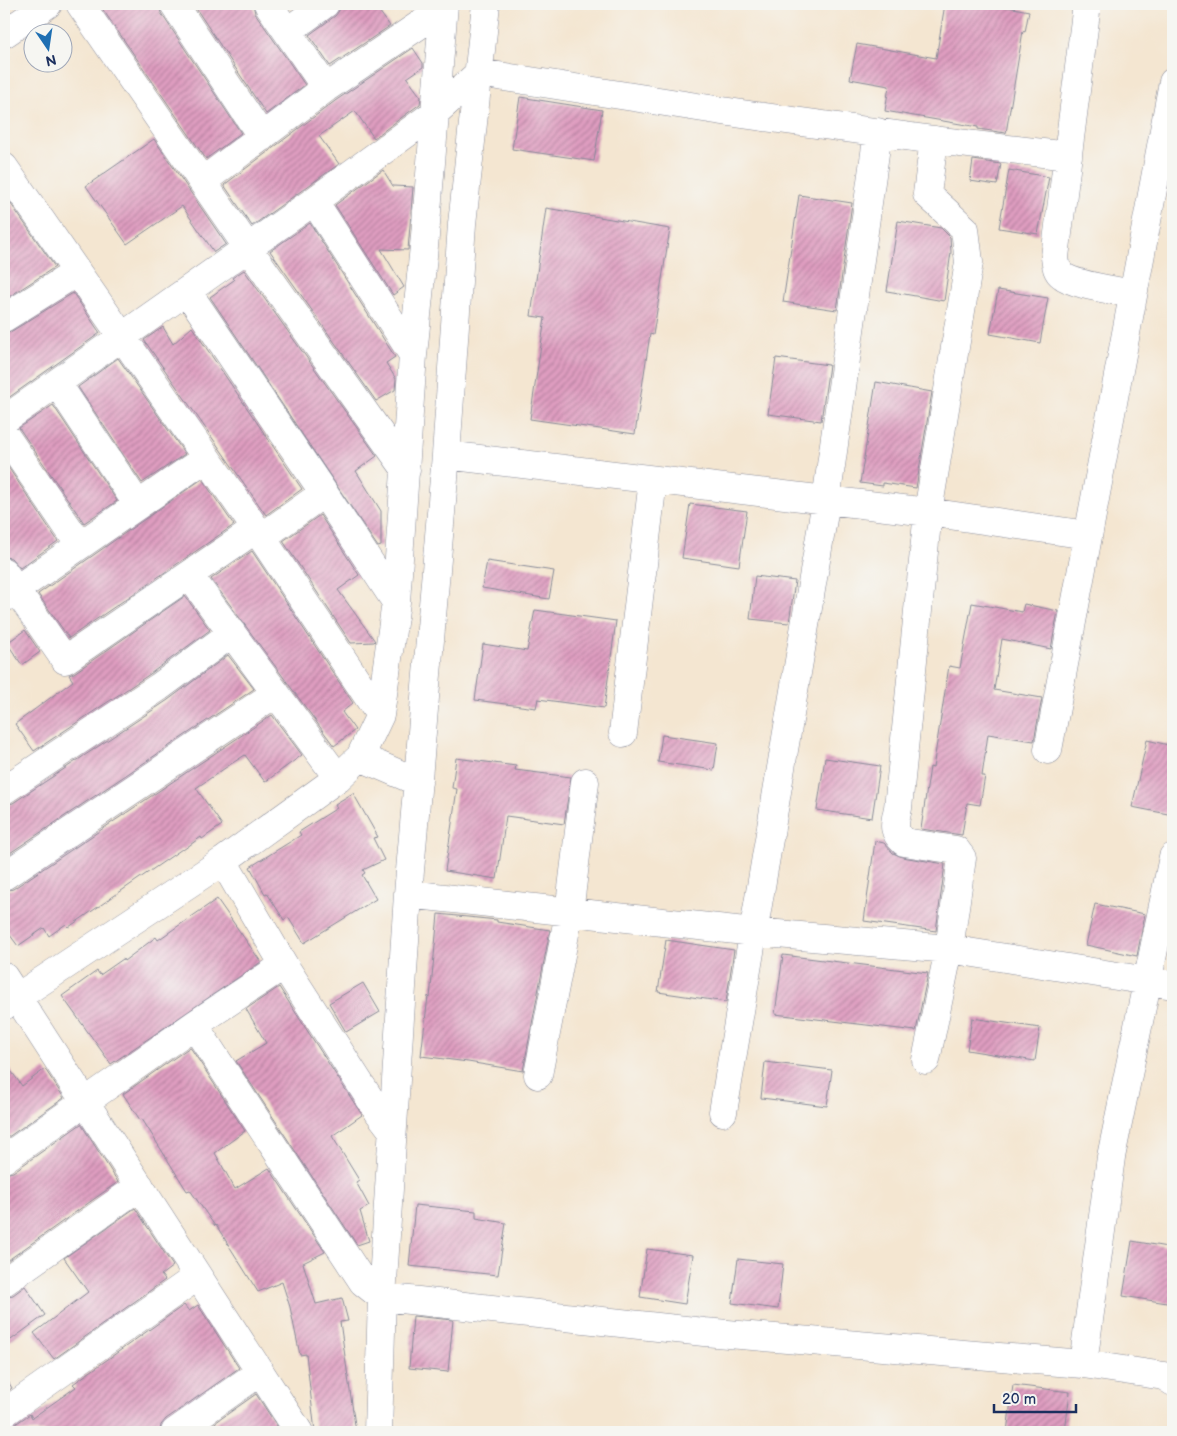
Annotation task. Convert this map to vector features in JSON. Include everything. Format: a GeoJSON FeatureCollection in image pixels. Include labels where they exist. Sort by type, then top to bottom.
{"type":"FeatureCollection","features":[{"type":"Feature","properties":{"kind":"street"},"geometry":{"type":"LineString","coordinates":[[5,30],[48,4]]}},
{"type":"Feature","properties":{"kind":"street"},"geometry":{"type":"LineString","coordinates":[[80,4],[248,248],[406,470]]}},
{"type":"Feature","properties":{"kind":"street"},"geometry":{"type":"LineString","coordinates":[[174,4],[262,137]]}},
{"type":"Feature","properties":{"kind":"street"},"geometry":{"type":"LineString","coordinates":[[268,4],[326,88]]}},
{"type":"Feature","properties":{"kind":"street"},"geometry":{"type":"LineString","coordinates":[[288,31],[325,4]]}},
{"type":"Feature","properties":{"kind":"street"},"geometry":{"type":"LineString","coordinates":[[378,1432],[382,1297],[408,894],[446,455],[462,224],[486,4]]}},
{"type":"Feature","properties":{"kind":"street"},"geometry":{"type":"LineString","coordinates":[[1087,4],[1055,257],[1056,268],[1061,275],[1071,280],[1132,294]]}},
{"type":"Feature","properties":{"kind":"street"},"geometry":{"type":"LineString","coordinates":[[202,182],[326,88],[443,6]]}},
{"type":"Feature","properties":{"kind":"street"},"geometry":{"type":"LineString","coordinates":[[299,1432],[85,1102],[8,994],[224,861],[338,778],[360,757],[380,715],[396,602],[413,355],[436,112],[443,6]]}},
{"type":"Feature","properties":{"kind":"street"},"geometry":{"type":"LineString","coordinates":[[4,420],[314,201],[436,112],[479,73]]}},
{"type":"Feature","properties":{"kind":"street"},"geometry":{"type":"LineString","coordinates":[[479,73],[742,114],[1068,156]]}},
{"type":"Feature","properties":{"kind":"street"},"geometry":{"type":"LineString","coordinates":[[1048,750],[1173,82]]}},
{"type":"Feature","properties":{"kind":"street"},"geometry":{"type":"LineString","coordinates":[[723,1112],[826,501],[878,132]]}},
{"type":"Feature","properties":{"kind":"street"},"geometry":{"type":"LineString","coordinates":[[926,1060],[949,949],[962,858],[956,850],[904,842],[894,829],[898,808],[928,512],[970,262],[965,229],[927,194],[934,140]]}},
{"type":"Feature","properties":{"kind":"street"},"geometry":{"type":"LineString","coordinates":[[4,167],[259,533],[380,715]]}},
{"type":"Feature","properties":{"kind":"street"},"geometry":{"type":"LineString","coordinates":[[314,201],[413,355]]}},
{"type":"Feature","properties":{"kind":"street"},"geometry":{"type":"LineString","coordinates":[[5,314],[77,272]]}},
{"type":"Feature","properties":{"kind":"street"},"geometry":{"type":"LineString","coordinates":[[186,291],[396,602]]}},
{"type":"Feature","properties":{"kind":"street"},"geometry":{"type":"LineString","coordinates":[[57,383],[138,505]]}},
{"type":"Feature","properties":{"kind":"street"},"geometry":{"type":"LineString","coordinates":[[4,434],[80,545]]}},
{"type":"Feature","properties":{"kind":"street"},"geometry":{"type":"LineString","coordinates":[[446,455],[928,512],[1088,535]]}},
{"type":"Feature","properties":{"kind":"street"},"geometry":{"type":"LineString","coordinates":[[206,458],[80,545],[8,586],[65,660],[189,576],[324,493]]}},
{"type":"Feature","properties":{"kind":"street"},"geometry":{"type":"LineString","coordinates":[[622,734],[653,480]]}},
{"type":"Feature","properties":{"kind":"street"},"geometry":{"type":"LineString","coordinates":[[189,576],[338,778]]}},
{"type":"Feature","properties":{"kind":"street"},"geometry":{"type":"LineString","coordinates":[[4,790],[159,687],[232,633]]}},
{"type":"Feature","properties":{"kind":"street"},"geometry":{"type":"LineString","coordinates":[[4,876],[276,693]]}},
{"type":"Feature","properties":{"kind":"street"},"geometry":{"type":"LineString","coordinates":[[360,757],[418,782]]}},
{"type":"Feature","properties":{"kind":"street"},"geometry":{"type":"LineString","coordinates":[[538,1075],[569,913],[585,782]]}},
{"type":"Feature","properties":{"kind":"street"},"geometry":{"type":"LineString","coordinates":[[1083,1364],[1111,1157],[1173,857]]}},
{"type":"Feature","properties":{"kind":"street"},"geometry":{"type":"LineString","coordinates":[[224,861],[284,966],[379,1113],[392,1130]]}},
{"type":"Feature","properties":{"kind":"street"},"geometry":{"type":"LineString","coordinates":[[408,894],[754,932],[949,949],[1173,985]]}},
{"type":"Feature","properties":{"kind":"street"},"geometry":{"type":"LineString","coordinates":[[4,1159],[194,1025],[284,966]]}},
{"type":"Feature","properties":{"kind":"street"},"geometry":{"type":"LineString","coordinates":[[194,1025],[363,1282],[382,1297],[704,1332],[1083,1364],[1164,1376],[1173,1382]]}},
{"type":"Feature","properties":{"kind":"street"},"geometry":{"type":"LineString","coordinates":[[4,1282],[140,1186]]}},
{"type":"Feature","properties":{"kind":"street"},"geometry":{"type":"LineString","coordinates":[[4,1412],[198,1276]]}},
{"type":"Feature","properties":{"kind":"street"},"geometry":{"type":"LineString","coordinates":[[175,1432],[260,1372]]}},
{"type":"Feature","properties":{"kind":"building"},"geometry":{"type":"Polygon","coordinates":[[[99,4],[159,4],[161,13],[241,133],[206,159],[99,4]]]}},
{"type":"Feature","properties":{"kind":"building"},"geometry":{"type":"Polygon","coordinates":[[[193,4],[253,4],[255,13],[305,85],[266,114],[193,4]]]}},
{"type":"Feature","properties":{"kind":"building"},"geometry":{"type":"Polygon","coordinates":[[[340,4],[374,4],[390,26],[330,66],[309,35],[335,16],[339,11],[340,4]]]}},
{"type":"Feature","properties":{"kind":"building"},"geometry":{"type":"Polygon","coordinates":[[[945,4],[992,4],[1029,11],[1025,32],[1023,31],[1006,133],[885,111],[889,86],[850,79],[857,44],[936,58],[945,4]]]}},
{"type":"Feature","properties":{"kind":"building"},"geometry":{"type":"Polygon","coordinates":[[[413,48],[423,63],[423,67],[407,78],[421,97],[420,104],[374,138],[355,111],[319,136],[339,164],[252,226],[224,185],[335,101],[413,48]]]}},
{"type":"Feature","properties":{"kind":"building"},"geometry":{"type":"Polygon","coordinates":[[[520,97],[602,110],[594,161],[512,149],[520,97]]]}},
{"type":"Feature","properties":{"kind":"building"},"geometry":{"type":"Polygon","coordinates":[[[154,139],[226,244],[214,252],[182,206],[127,244],[86,186],[154,139]]]}},
{"type":"Feature","properties":{"kind":"building"},"geometry":{"type":"Polygon","coordinates":[[[973,160],[1001,164],[997,185],[970,181],[973,160]]]}},
{"type":"Feature","properties":{"kind":"building"},"geometry":{"type":"Polygon","coordinates":[[[383,170],[393,186],[413,187],[408,250],[381,249],[404,287],[393,295],[335,205],[383,170]]]}},
{"type":"Feature","properties":{"kind":"building"},"geometry":{"type":"Polygon","coordinates":[[[1009,170],[1049,177],[1038,234],[999,228],[1009,170]]]}},
{"type":"Feature","properties":{"kind":"building"},"geometry":{"type":"Polygon","coordinates":[[[4,194],[55,267],[4,300],[4,194]]]}},
{"type":"Feature","properties":{"kind":"building"},"geometry":{"type":"Polygon","coordinates":[[[799,195],[852,203],[837,310],[783,302],[799,195]]]}},
{"type":"Feature","properties":{"kind":"building"},"geometry":{"type":"Polygon","coordinates":[[[546,208],[670,229],[653,335],[650,334],[635,434],[530,419],[545,318],[531,316],[546,208]]]}},
{"type":"Feature","properties":{"kind":"building"},"geometry":{"type":"Polygon","coordinates":[[[898,221],[941,228],[950,237],[951,252],[944,301],[887,291],[898,221]]]}},
{"type":"Feature","properties":{"kind":"building"},"geometry":{"type":"Polygon","coordinates":[[[310,223],[395,357],[386,363],[396,379],[395,390],[376,401],[270,251],[310,223]]]}},
{"type":"Feature","properties":{"kind":"building"},"geometry":{"type":"Polygon","coordinates":[[[244,270],[377,456],[356,471],[381,511],[381,546],[378,547],[210,297],[234,280],[232,278],[244,270]]]}},
{"type":"Feature","properties":{"kind":"building"},"geometry":{"type":"Polygon","coordinates":[[[998,290],[1048,298],[1040,343],[990,334],[998,290]]]}},
{"type":"Feature","properties":{"kind":"building"},"geometry":{"type":"Polygon","coordinates":[[[73,293],[100,333],[4,401],[4,333],[12,331],[73,293]]]}},
{"type":"Feature","properties":{"kind":"building"},"geometry":{"type":"Polygon","coordinates":[[[163,327],[173,344],[192,327],[302,489],[266,515],[144,340],[163,327]]]}},
{"type":"Feature","properties":{"kind":"building"},"geometry":{"type":"Polygon","coordinates":[[[118,358],[185,454],[142,483],[78,387],[118,358]]]}},
{"type":"Feature","properties":{"kind":"building"},"geometry":{"type":"Polygon","coordinates":[[[776,358],[829,365],[821,421],[768,414],[776,358]]]}},
{"type":"Feature","properties":{"kind":"building"},"geometry":{"type":"Polygon","coordinates":[[[876,382],[932,392],[916,488],[883,483],[883,486],[860,483],[876,382]]]}},
{"type":"Feature","properties":{"kind":"building"},"geometry":{"type":"Polygon","coordinates":[[[53,405],[117,501],[84,523],[19,428],[53,405]]]}},
{"type":"Feature","properties":{"kind":"building"},"geometry":{"type":"Polygon","coordinates":[[[4,461],[58,541],[20,568],[11,558],[4,557],[4,461]]]}},
{"type":"Feature","properties":{"kind":"building"},"geometry":{"type":"Polygon","coordinates":[[[202,479],[234,525],[69,638],[38,594],[202,479]]]}},
{"type":"Feature","properties":{"kind":"building"},"geometry":{"type":"Polygon","coordinates":[[[690,504],[747,511],[739,566],[682,558],[690,504]]]}},
{"type":"Feature","properties":{"kind":"building"},"geometry":{"type":"Polygon","coordinates":[[[320,515],[359,575],[338,590],[374,642],[351,643],[283,541],[320,515]]]}},
{"type":"Feature","properties":{"kind":"building"},"geometry":{"type":"Polygon","coordinates":[[[252,551],[353,703],[342,712],[355,730],[334,746],[211,579],[252,551]]]}},
{"type":"Feature","properties":{"kind":"building"},"geometry":{"type":"Polygon","coordinates":[[[487,561],[554,571],[549,599],[482,588],[487,561]]]}},
{"type":"Feature","properties":{"kind":"building"},"geometry":{"type":"Polygon","coordinates":[[[755,576],[795,581],[789,623],[750,619],[755,576]]]}},
{"type":"Feature","properties":{"kind":"building"},"geometry":{"type":"Polygon","coordinates":[[[185,596],[210,630],[150,674],[34,751],[15,724],[73,681],[69,675],[185,596]]]}},
{"type":"Feature","properties":{"kind":"building"},"geometry":{"type":"Polygon","coordinates":[[[972,603],[1022,612],[1024,604],[1058,611],[1051,649],[1002,639],[994,690],[1042,698],[1034,741],[988,734],[982,776],[985,776],[980,805],[967,803],[962,835],[921,829],[930,767],[933,768],[949,666],[960,668],[972,603]]]}},
{"type":"Feature","properties":{"kind":"building"},"geometry":{"type":"Polygon","coordinates":[[[535,610],[616,621],[604,708],[538,699],[536,708],[475,700],[483,644],[527,651],[535,610]]]}},
{"type":"Feature","properties":{"kind":"building"},"geometry":{"type":"Polygon","coordinates":[[[25,630],[40,652],[22,665],[7,643],[25,630]]]}},
{"type":"Feature","properties":{"kind":"building"},"geometry":{"type":"Polygon","coordinates":[[[228,655],[254,689],[4,857],[4,805],[13,803],[168,700],[228,655]]]}},
{"type":"Feature","properties":{"kind":"building"},"geometry":{"type":"Polygon","coordinates":[[[272,715],[302,755],[265,782],[245,755],[231,764],[196,788],[222,825],[202,839],[201,837],[182,849],[69,927],[66,924],[49,936],[44,928],[18,946],[4,927],[4,891],[13,889],[272,715]]]}},
{"type":"Feature","properties":{"kind":"building"},"geometry":{"type":"Polygon","coordinates":[[[662,735],[718,743],[714,770],[658,762],[662,735]]]}},
{"type":"Feature","properties":{"kind":"building"},"geometry":{"type":"Polygon","coordinates":[[[1147,740],[1173,746],[1173,815],[1132,807],[1147,740]]]}},
{"type":"Feature","properties":{"kind":"building"},"geometry":{"type":"Polygon","coordinates":[[[456,758],[516,766],[515,770],[571,777],[564,824],[506,816],[497,879],[445,871],[457,789],[452,788],[456,758]]]}},
{"type":"Feature","properties":{"kind":"building"},"geometry":{"type":"Polygon","coordinates":[[[825,758],[880,766],[872,818],[817,810],[825,758]]]}},
{"type":"Feature","properties":{"kind":"building"},"geometry":{"type":"Polygon","coordinates":[[[353,793],[378,837],[373,838],[384,860],[363,870],[365,873],[362,875],[376,899],[304,943],[288,917],[284,920],[267,893],[265,894],[250,867],[301,835],[299,832],[337,808],[335,804],[353,793]]]}},
{"type":"Feature","properties":{"kind":"building"},"geometry":{"type":"Polygon","coordinates":[[[875,841],[884,843],[893,853],[902,857],[945,864],[936,931],[864,921],[875,841]]]}},
{"type":"Feature","properties":{"kind":"building"},"geometry":{"type":"Polygon","coordinates":[[[217,899],[261,962],[111,1064],[62,996],[97,971],[100,975],[123,959],[124,961],[156,937],[158,940],[217,899]]]}},
{"type":"Feature","properties":{"kind":"building"},"geometry":{"type":"Polygon","coordinates":[[[1095,904],[1145,914],[1137,956],[1086,945],[1095,904]]]}},
{"type":"Feature","properties":{"kind":"building"},"geometry":{"type":"Polygon","coordinates":[[[438,914],[497,920],[497,922],[550,930],[523,1071],[421,1056],[428,996],[430,998],[438,914]]]}},
{"type":"Feature","properties":{"kind":"building"},"geometry":{"type":"Polygon","coordinates":[[[666,940],[734,950],[726,1002],[658,992],[666,940]]]}},
{"type":"Feature","properties":{"kind":"building"},"geometry":{"type":"Polygon","coordinates":[[[783,955],[928,973],[916,1031],[775,1014],[783,955]]]}},
{"type":"Feature","properties":{"kind":"building"},"geometry":{"type":"Polygon","coordinates":[[[363,983],[380,1012],[346,1032],[329,1003],[363,983]]]}},
{"type":"Feature","properties":{"kind":"building"},"geometry":{"type":"Polygon","coordinates":[[[279,987],[362,1115],[332,1136],[359,1180],[356,1182],[369,1206],[360,1211],[369,1241],[357,1245],[236,1061],[266,1043],[246,1009],[279,987]]]}},
{"type":"Feature","properties":{"kind":"building"},"geometry":{"type":"Polygon","coordinates":[[[972,1018],[1040,1028],[1035,1061],[967,1050],[972,1018]]]}},
{"type":"Feature","properties":{"kind":"building"},"geometry":{"type":"Polygon","coordinates":[[[190,1047],[245,1131],[215,1153],[235,1189],[269,1168],[325,1252],[303,1263],[316,1304],[342,1298],[348,1321],[340,1322],[356,1432],[315,1432],[306,1354],[300,1355],[290,1307],[282,1282],[258,1292],[216,1225],[190,1190],[187,1191],[142,1119],[140,1120],[123,1094],[190,1047]]]}},
{"type":"Feature","properties":{"kind":"building"},"geometry":{"type":"Polygon","coordinates":[[[4,1061],[22,1086],[45,1069],[64,1098],[4,1140],[4,1061]]]}},
{"type":"Feature","properties":{"kind":"building"},"geometry":{"type":"Polygon","coordinates":[[[765,1062],[832,1070],[827,1106],[761,1098],[765,1062]]]}},
{"type":"Feature","properties":{"kind":"building"},"geometry":{"type":"Polygon","coordinates":[[[81,1124],[118,1182],[4,1263],[4,1174],[13,1172],[81,1124]]]}},
{"type":"Feature","properties":{"kind":"building"},"geometry":{"type":"Polygon","coordinates":[[[415,1205],[476,1211],[476,1218],[506,1223],[498,1275],[409,1266],[415,1205]]]}},
{"type":"Feature","properties":{"kind":"building"},"geometry":{"type":"Polygon","coordinates":[[[135,1208],[173,1266],[161,1275],[165,1280],[54,1359],[34,1333],[88,1292],[64,1258],[135,1208]]]}},
{"type":"Feature","properties":{"kind":"building"},"geometry":{"type":"Polygon","coordinates":[[[1132,1241],[1173,1248],[1173,1304],[1123,1296],[1132,1241]]]}},
{"type":"Feature","properties":{"kind":"building"},"geometry":{"type":"Polygon","coordinates":[[[647,1249],[693,1255],[685,1304],[640,1297],[647,1249]]]}},
{"type":"Feature","properties":{"kind":"building"},"geometry":{"type":"Polygon","coordinates":[[[738,1259],[783,1264],[778,1309],[732,1303],[738,1259]]]}},
{"type":"Feature","properties":{"kind":"building"},"geometry":{"type":"Polygon","coordinates":[[[25,1286],[45,1315],[4,1345],[4,1297],[13,1295],[25,1286]]]}},
{"type":"Feature","properties":{"kind":"building"},"geometry":{"type":"Polygon","coordinates":[[[184,1305],[189,1311],[198,1305],[239,1368],[166,1419],[161,1425],[160,1432],[11,1432],[13,1431],[11,1427],[30,1414],[32,1418],[76,1387],[73,1384],[184,1305]]]}},
{"type":"Feature","properties":{"kind":"building"},"geometry":{"type":"Polygon","coordinates":[[[413,1316],[453,1320],[448,1372],[409,1368],[413,1316]]]}},
{"type":"Feature","properties":{"kind":"building"},"geometry":{"type":"Polygon","coordinates":[[[4,1375],[12,1388],[4,1394],[4,1375]]]}},
{"type":"Feature","properties":{"kind":"building"},"geometry":{"type":"Polygon","coordinates":[[[1013,1385],[1070,1392],[1065,1432],[1007,1432],[1013,1385]]]}},
{"type":"Feature","properties":{"kind":"building"},"geometry":{"type":"Polygon","coordinates":[[[256,1394],[281,1432],[202,1432],[256,1394]]]}}]}
